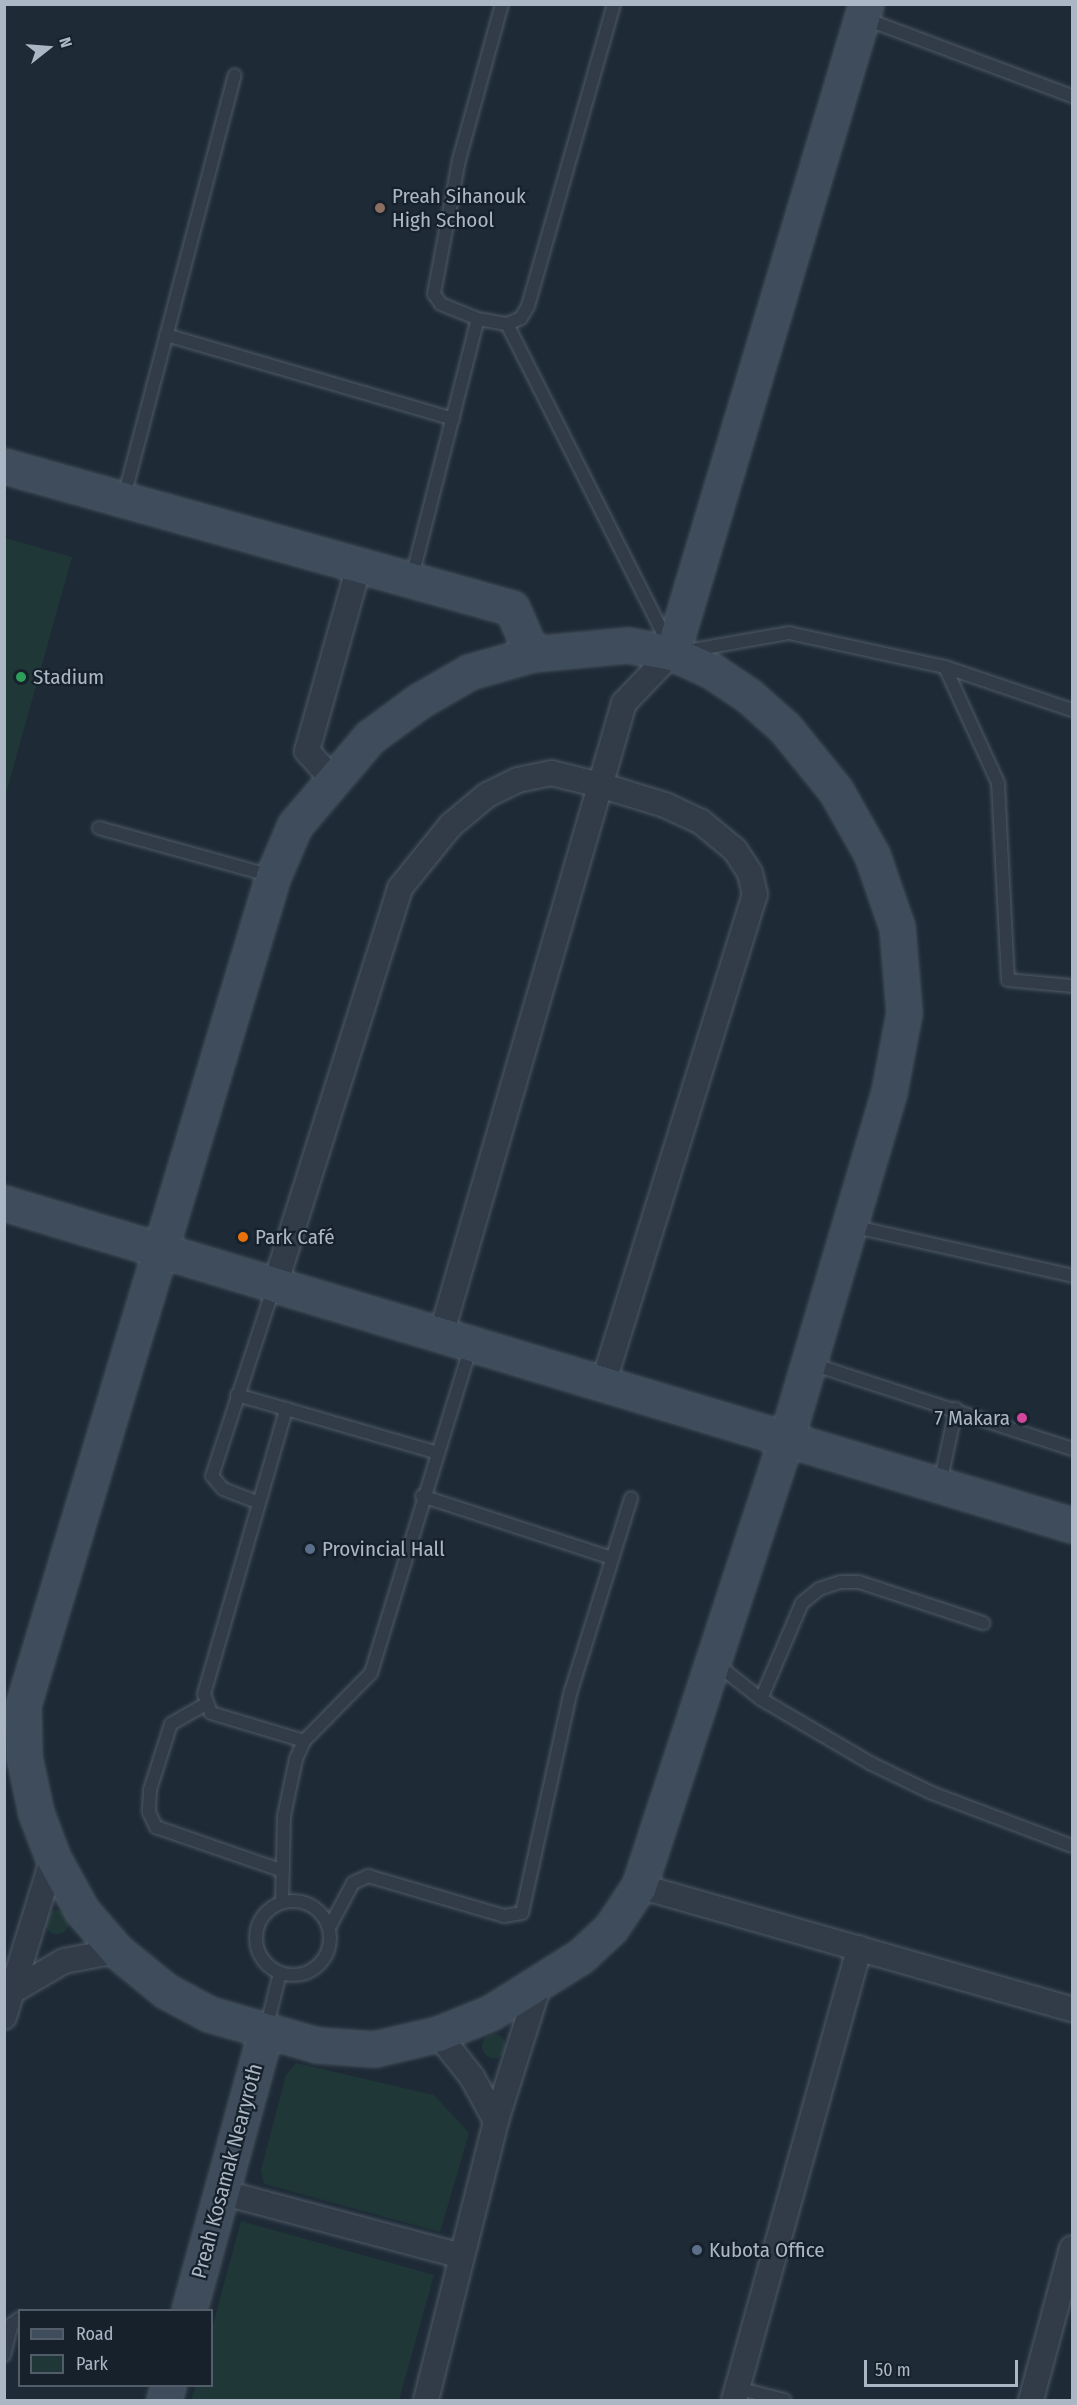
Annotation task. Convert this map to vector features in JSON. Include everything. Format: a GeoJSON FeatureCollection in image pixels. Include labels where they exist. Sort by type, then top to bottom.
{"type":"FeatureCollection","features":[{"type":"Feature","properties":{"kind":"street"},"geometry":{"type":"LineString","coordinates":[[456,1340],[600,785],[624,703],[672,653],[864,11]]}},
{"type":"Feature","properties":{"kind":"street"},"geometry":{"type":"LineString","coordinates":[[4,466],[360,562],[512,608],[532,654]]}},
{"type":"Feature","properties":{"kind":"street"},"geometry":{"type":"LineString","coordinates":[[333,780],[307,751],[360,562]]}},
{"type":"Feature","properties":{"kind":"street"},"geometry":{"type":"LineString","coordinates":[[627,645],[672,653],[740,690],[785,728],[836,791],[872,855],[897,927],[904,1013],[889,1092],[786,1439],[639,1886],[611,1928],[581,1956],[539,1985],[490,2013],[438,2034],[374,2049],[317,2045],[209,2014],[166,1991],[117,1951],[82,1911],[53,1858],[36,1813],[14,1703],[163,1251],[273,876],[295,825],[370,737],[419,700],[469,672],[532,654],[627,645]]}},
{"type":"Feature","properties":{"kind":"street"},"geometry":{"type":"LineString","coordinates":[[274,1285],[400,888],[451,825],[487,795],[518,780],[551,773],[600,785],[665,805],[700,821],[735,850],[750,873],[754,894],[603,1384]]}},
{"type":"Feature","properties":{"kind":"street"},"geometry":{"type":"LineString","coordinates":[[4,1203],[1072,1525]]}},
{"type":"Feature","properties":{"kind":"street"},"geometry":{"type":"LineString","coordinates":[[4,2017],[53,1858]]}},
{"type":"Feature","properties":{"kind":"street"},"geometry":{"type":"LineString","coordinates":[[639,1886],[1072,2009]]}},
{"type":"Feature","properties":{"kind":"street"},"geometry":{"type":"LineString","coordinates":[[735,2394],[859,1948]]}},
{"type":"Feature","properties":{"kind":"street"},"geometry":{"type":"LineString","coordinates":[[11,1992],[64,1961],[117,1951]]}},
{"type":"Feature","properties":{"kind":"street"},"geometry":{"type":"LineString","coordinates":[[426,2400],[460,2256],[496,2121],[539,1985]]}},
{"type":"Feature","properties":{"kind":"street","name":"Preah Kosamak Nearyroth"},"geometry":{"type":"LineString","coordinates":[[189,2309],[266,2031]]}},
{"type":"Feature","properties":{"kind":"street"},"geometry":{"type":"LineString","coordinates":[[438,2034],[472,2077],[496,2121]]}},
{"type":"Feature","properties":{"kind":"street"},"geometry":{"type":"LineString","coordinates":[[221,2192],[460,2256]]}},
{"type":"Feature","properties":{"kind":"street"},"geometry":{"type":"LineString","coordinates":[[1031,2400],[1072,2248]]}},
{"type":"Feature","properties":{"kind":"lane"},"geometry":{"type":"LineString","coordinates":[[502,4],[459,160],[434,294],[441,304],[478,319],[507,324],[521,318],[528,306],[614,4]]}},
{"type":"Feature","properties":{"kind":"lane"},"geometry":{"type":"LineString","coordinates":[[864,11],[1072,96]]}},
{"type":"Feature","properties":{"kind":"lane"},"geometry":{"type":"LineString","coordinates":[[124,498],[235,75]]}},
{"type":"Feature","properties":{"kind":"lane"},"geometry":{"type":"LineString","coordinates":[[412,577],[478,319]]}},
{"type":"Feature","properties":{"kind":"lane"},"geometry":{"type":"LineString","coordinates":[[507,324],[672,653],[789,633],[945,667],[1072,710]]}},
{"type":"Feature","properties":{"kind":"lane"},"geometry":{"type":"LineString","coordinates":[[166,335],[453,419]]}},
{"type":"Feature","properties":{"kind":"lane"},"geometry":{"type":"LineString","coordinates":[[945,667],[998,783],[1008,980],[1072,986]]}},
{"type":"Feature","properties":{"kind":"lane"},"geometry":{"type":"LineString","coordinates":[[99,828],[273,876]]}},
{"type":"Feature","properties":{"kind":"lane"},"geometry":{"type":"LineString","coordinates":[[850,1226],[1072,1276]]}},
{"type":"Feature","properties":{"kind":"lane"},"geometry":{"type":"LineString","coordinates":[[257,1502],[223,1489],[212,1476],[274,1285]]}},
{"type":"Feature","properties":{"kind":"lane"},"geometry":{"type":"LineString","coordinates":[[282,1902],[284,1816],[296,1759],[304,1741],[371,1673],[435,1452],[456,1340]]}},
{"type":"Feature","properties":{"kind":"lane"},"geometry":{"type":"LineString","coordinates":[[808,1363],[956,1409],[1072,1449]]}},
{"type":"Feature","properties":{"kind":"lane"},"geometry":{"type":"LineString","coordinates":[[237,1395],[435,1452]]}},
{"type":"Feature","properties":{"kind":"lane"},"geometry":{"type":"LineString","coordinates":[[286,1409],[257,1502],[204,1694],[211,1713],[304,1741]]}},
{"type":"Feature","properties":{"kind":"lane"},"geometry":{"type":"LineString","coordinates":[[940,1485],[956,1409]]}},
{"type":"Feature","properties":{"kind":"lane"},"geometry":{"type":"LineString","coordinates":[[422,1496],[612,1558]]}},
{"type":"Feature","properties":{"kind":"lane"},"geometry":{"type":"LineString","coordinates":[[329,1928],[324,1917],[305,1903],[282,1902],[263,1915],[255,1937],[262,1959],[280,1973],[303,1974],[314,1969],[328,1951],[329,1928],[352,1883],[368,1876],[504,1916],[522,1913],[571,1691],[630,1498]]}},
{"type":"Feature","properties":{"kind":"lane"},"geometry":{"type":"LineString","coordinates":[[761,1699],[802,1603],[819,1589],[841,1581],[860,1582],[983,1623]]}},
{"type":"Feature","properties":{"kind":"lane"},"geometry":{"type":"LineString","coordinates":[[714,1662],[761,1699],[870,1763],[932,1793],[1072,1846]]}},
{"type":"Feature","properties":{"kind":"lane"},"geometry":{"type":"LineString","coordinates":[[206,1704],[171,1724],[150,1790],[149,1812],[156,1827],[283,1871]]}},
{"type":"Feature","properties":{"kind":"lane"},"geometry":{"type":"LineString","coordinates":[[266,2031],[280,1973]]}},
{"type":"Feature","properties":{"kind":"lane"},"geometry":{"type":"LineString","coordinates":[[5,2355],[12,2325],[18,2320]]}},
{"type":"Feature","properties":{"kind":"lane"},"geometry":{"type":"LineString","coordinates":[[735,2394],[784,2400]]}},
{"type":"Feature","properties":{"kind":"green space","name":"Stadium"},"geometry":{"type":"Polygon","coordinates":[[[4,538],[72,557],[5,797],[4,538]]]}},
{"type":"Feature","properties":{"kind":"green space"},"geometry":{"type":"Polygon","coordinates":[[[57,1910],[62,1911],[68,1917],[68,1927],[62,1933],[57,1934],[52,1933],[46,1927],[45,1922],[46,1917],[52,1911],[57,1910]]]}},
{"type":"Feature","properties":{"kind":"green space"},"geometry":{"type":"Polygon","coordinates":[[[494,2034],[503,2037],[506,2046],[503,2055],[494,2058],[485,2055],[482,2046],[485,2037],[494,2034]]]}},
{"type":"Feature","properties":{"kind":"green space"},"geometry":{"type":"Polygon","coordinates":[[[296,2063],[434,2095],[469,2133],[440,2232],[264,2184],[261,2170],[286,2075],[296,2063]]]}},
{"type":"Feature","properties":{"kind":"green space"},"geometry":{"type":"Polygon","coordinates":[[[241,2221],[434,2275],[399,2400],[191,2400],[196,2387],[213,2387],[213,2324],[241,2221]]]}},
{"type":"Feature","properties":{"kind":"place","name":"Preah Sihanouk High School"},"geometry":{"type":"Point","coordinates":[380,208]}},
{"type":"Feature","properties":{"kind":"place","name":"Stadium"},"geometry":{"type":"Point","coordinates":[21,677]}},
{"type":"Feature","properties":{"kind":"place","name":"Park Café"},"geometry":{"type":"Point","coordinates":[243,1237]}},
{"type":"Feature","properties":{"kind":"place","name":"7 Makara"},"geometry":{"type":"Point","coordinates":[1022,1418]}},
{"type":"Feature","properties":{"kind":"place","name":"Provincial Hall"},"geometry":{"type":"Point","coordinates":[310,1549]}},
{"type":"Feature","properties":{"kind":"place","name":"Kubota Office"},"geometry":{"type":"Point","coordinates":[697,2250]}}]}
